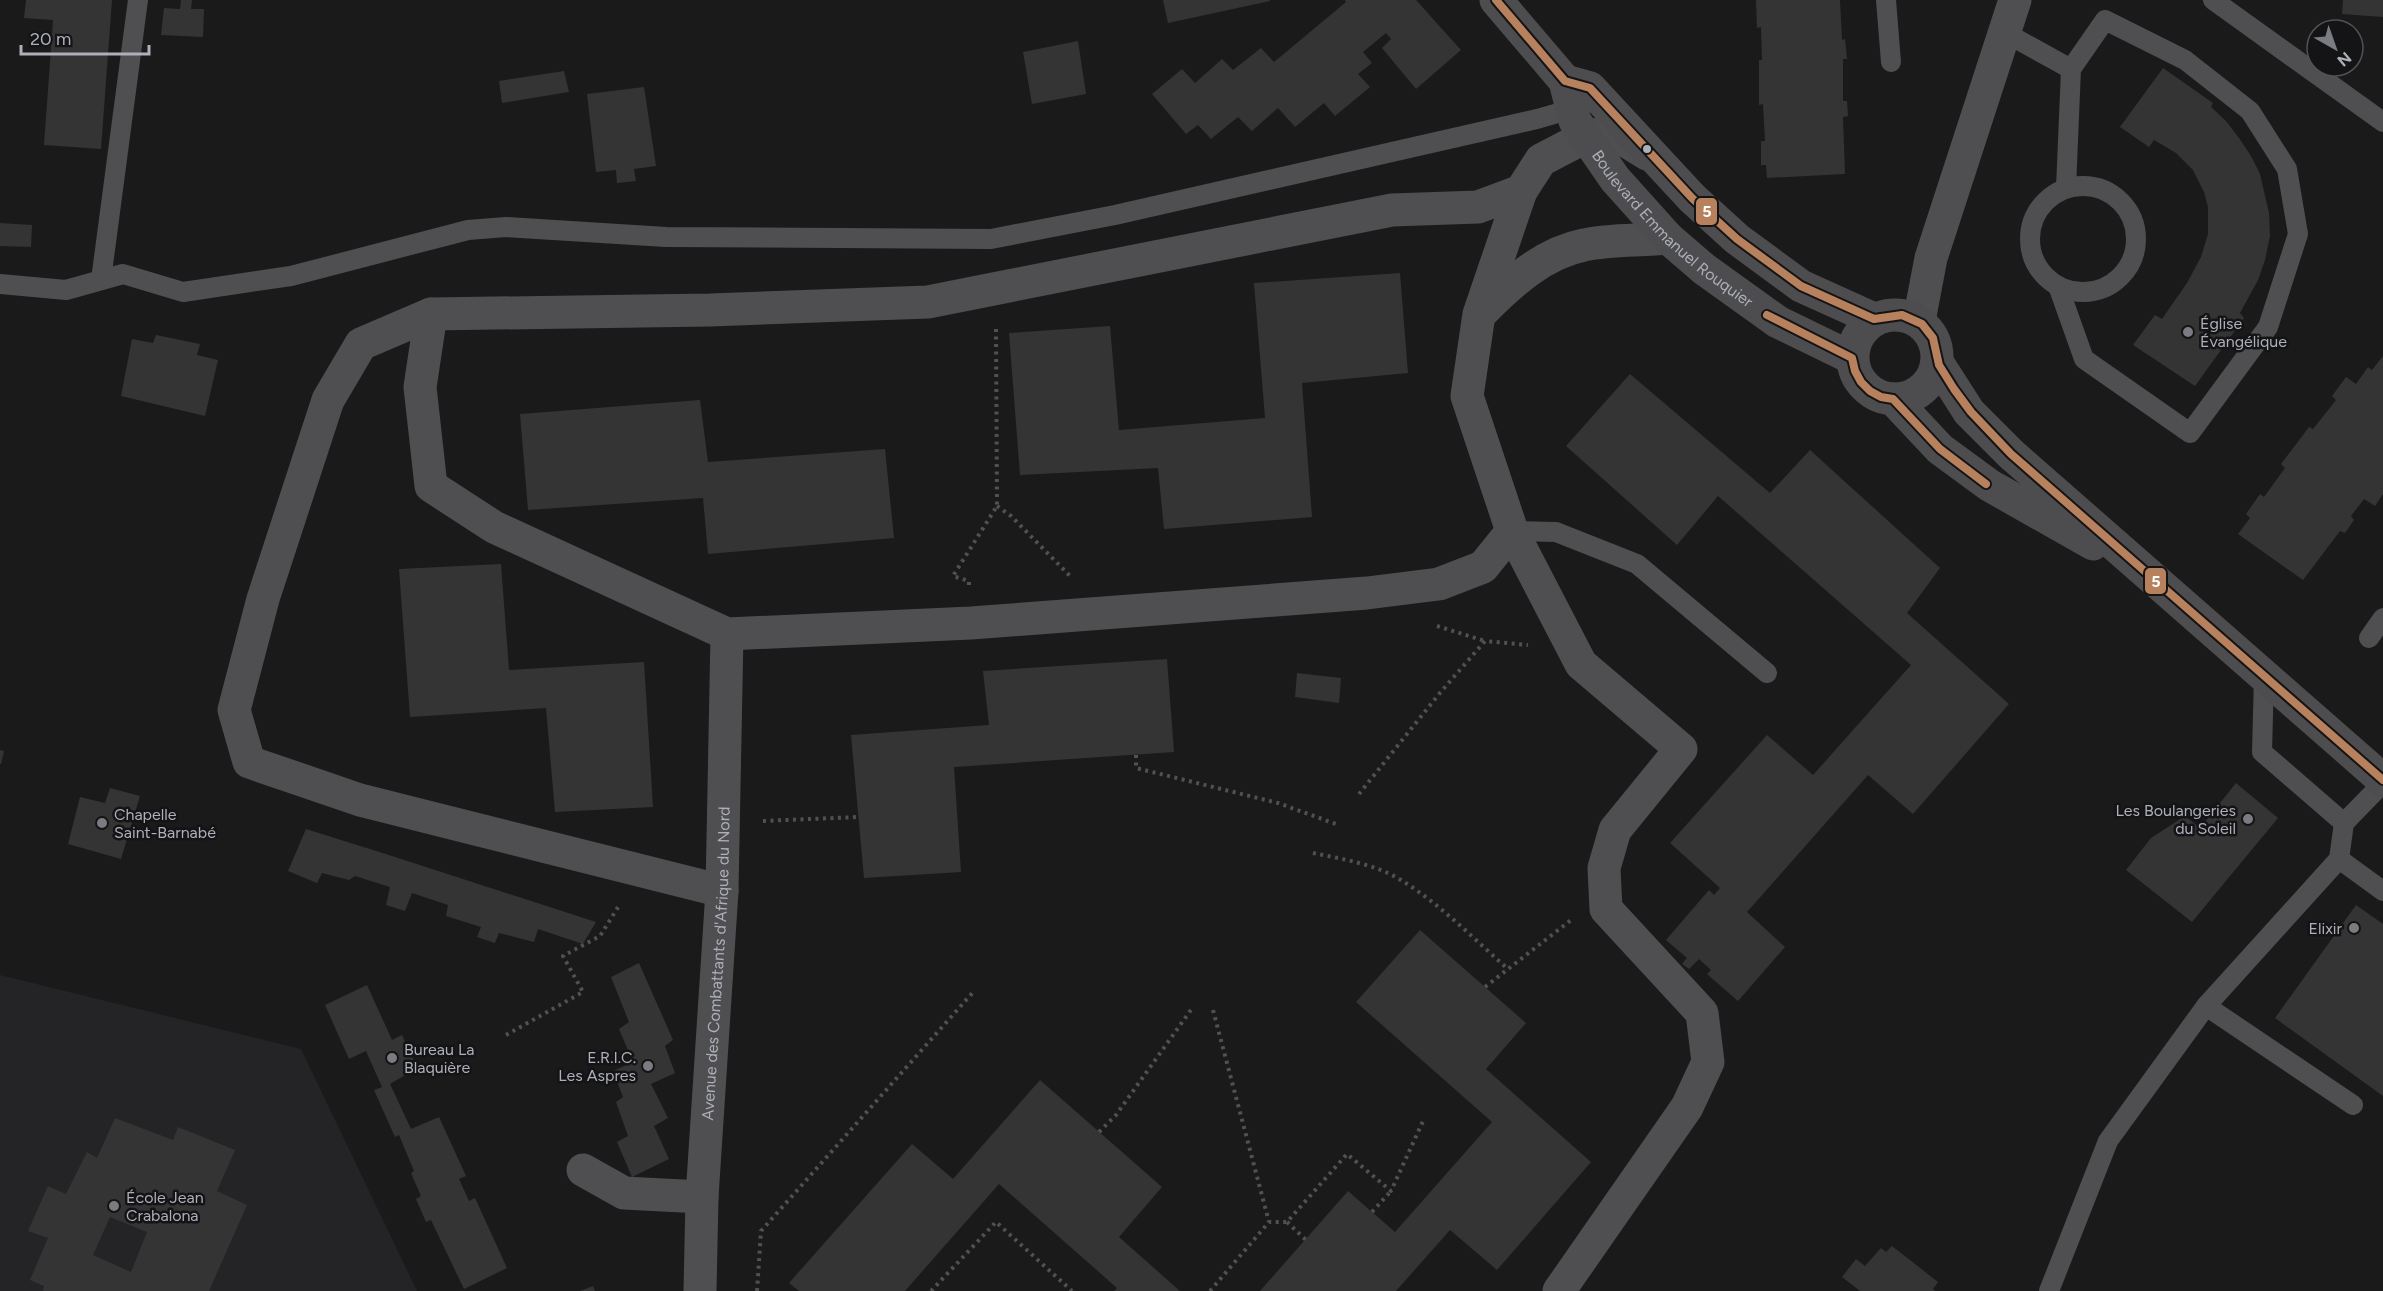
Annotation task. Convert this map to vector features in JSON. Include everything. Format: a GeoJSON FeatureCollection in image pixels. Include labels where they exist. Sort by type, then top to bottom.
{"type":"FeatureCollection","features":[{"type":"Feature","properties":{"kind":"main road","name":"Boulevard Emmanuel Rouquier"},"geometry":{"type":"LineString","coordinates":[[1496,0],[1575,109],[1615,179],[1668,238],[1704,270],[1778,322],[1852,358]]}},
{"type":"Feature","properties":{"kind":"main road","name":"Boulevard Emmanuel Rouquier"},"geometry":{"type":"LineString","coordinates":[[1575,109],[1590,88],[1654,159],[1737,239],[1801,286],[1874,319]]}},
{"type":"Feature","properties":{"kind":"main road"},"geometry":{"type":"LineString","coordinates":[[1897,314],[1919,321],[1934,339],[1937,350],[1934,374],[1927,385],[1906,398],[1893,399],[1870,391],[1855,371],[1852,358],[1858,336],[1865,326],[1885,315],[1897,314]]}},
{"type":"Feature","properties":{"kind":"main road"},"geometry":{"type":"LineString","coordinates":[[1937,362],[1969,412],[2011,454],[2383,782]]}},
{"type":"Feature","properties":{"kind":"main road"},"geometry":{"type":"LineString","coordinates":[[1893,399],[1940,450],[1989,486],[2150,576]]}},
{"type":"Feature","properties":{"kind":"street"},"geometry":{"type":"LineString","coordinates":[[1919,321],[1931,258],[2015,0]]}},
{"type":"Feature","properties":{"kind":"street"},"geometry":{"type":"LineString","coordinates":[[1559,1291],[1687,1107],[1708,1062],[1702,1013],[1606,909],[1604,868],[1615,830],[1681,749],[1581,664],[1512,531],[1467,396],[1479,314],[1521,191],[1575,109],[1654,159]]}},
{"type":"Feature","properties":{"kind":"street"},"geometry":{"type":"LineString","coordinates":[[722,891],[360,800],[249,762],[234,710],[263,599],[328,400],[361,344],[431,314],[710,310],[927,302],[1392,210],[1478,207],[1521,191]]}},
{"type":"Feature","properties":{"kind":"street"},"geometry":{"type":"LineString","coordinates":[[1479,314],[1519,276],[1553,257],[1582,245],[1668,238]]}},
{"type":"Feature","properties":{"kind":"street"},"geometry":{"type":"LineString","coordinates":[[431,314],[420,387],[430,486],[494,527],[727,634],[971,623],[1367,593],[1439,584],[1483,567],[1512,531]]}},
{"type":"Feature","properties":{"kind":"street","name":"Avenue des Combattants d'Afrique du Nord"},"geometry":{"type":"LineString","coordinates":[[699,1291],[702,1197],[722,891],[727,634]]}},
{"type":"Feature","properties":{"kind":"street"},"geometry":{"type":"LineString","coordinates":[[583,1170],[624,1192],[702,1197]]}},
{"type":"Feature","properties":{"kind":"lane"},"geometry":{"type":"LineString","coordinates":[[101,280],[138,0]]}},
{"type":"Feature","properties":{"kind":"lane"},"geometry":{"type":"LineString","coordinates":[[1886,0],[1891,62]]}},
{"type":"Feature","properties":{"kind":"lane"},"geometry":{"type":"LineString","coordinates":[[2213,0],[2383,122]]}},
{"type":"Feature","properties":{"kind":"lane"},"geometry":{"type":"LineString","coordinates":[[2058,286],[2084,359],[2190,433],[2268,327],[2298,234],[2287,169],[2250,111],[2185,60],[2105,21],[2071,69],[2066,188]]}},
{"type":"Feature","properties":{"kind":"lane"},"geometry":{"type":"LineString","coordinates":[[2004,32],[2071,69]]}},
{"type":"Feature","properties":{"kind":"lane"},"geometry":{"type":"LineString","coordinates":[[0,284],[66,290],[123,274],[183,292],[291,276],[468,230],[506,227],[666,237],[991,239],[1115,215],[1575,109]]}},
{"type":"Feature","properties":{"kind":"lane"},"geometry":{"type":"LineString","coordinates":[[2084,185],[2101,188],[2117,197],[2128,209],[2135,226],[2137,243],[2132,260],[2123,275],[2109,286],[2092,292],[2075,292],[2058,286],[2044,275],[2034,260],[2030,243],[2031,226],[2039,209],[2051,196],[2066,188],[2084,185]]}},
{"type":"Feature","properties":{"kind":"lane"},"geometry":{"type":"LineString","coordinates":[[1512,531],[1556,532],[1637,564],[1767,673]]}},
{"type":"Feature","properties":{"kind":"lane"},"geometry":{"type":"LineString","coordinates":[[2369,638],[2383,618]]}},
{"type":"Feature","properties":{"kind":"lane"},"geometry":{"type":"LineString","coordinates":[[2264,676],[2262,752],[2343,823]]}},
{"type":"Feature","properties":{"kind":"lane"},"geometry":{"type":"LineString","coordinates":[[2049,1291],[2108,1141],[2206,1006],[2339,859],[2343,823],[2383,782]]}},
{"type":"Feature","properties":{"kind":"lane"},"geometry":{"type":"LineString","coordinates":[[2339,859],[2383,891]]}},
{"type":"Feature","properties":{"kind":"lane"},"geometry":{"type":"LineString","coordinates":[[2206,1006],[2353,1105]]}},
{"type":"Feature","properties":{"kind":"path"},"geometry":{"type":"LineString","coordinates":[[971,623],[969,581],[953,576],[997,506],[998,391],[995,289]]}},
{"type":"Feature","properties":{"kind":"path"},"geometry":{"type":"LineString","coordinates":[[997,506],[1011,516],[1106,612]]}},
{"type":"Feature","properties":{"kind":"path"},"geometry":{"type":"LineString","coordinates":[[1359,794],[1439,694],[1485,641],[1573,649]]}},
{"type":"Feature","properties":{"kind":"path"},"geometry":{"type":"LineString","coordinates":[[1136,755],[1137,768],[1278,803],[1336,824]]}},
{"type":"Feature","properties":{"kind":"path"},"geometry":{"type":"LineString","coordinates":[[723,822],[858,817]]}},
{"type":"Feature","properties":{"kind":"path"},"geometry":{"type":"LineString","coordinates":[[1313,853],[1362,864],[1400,879],[1429,900],[1508,969]]}},
{"type":"Feature","properties":{"kind":"path"},"geometry":{"type":"LineString","coordinates":[[506,1035],[583,993],[563,956],[600,936],[641,871]]}},
{"type":"Feature","properties":{"kind":"path"},"geometry":{"type":"LineString","coordinates":[[1485,987],[1605,894]]}},
{"type":"Feature","properties":{"kind":"path"},"geometry":{"type":"LineString","coordinates":[[757,1291],[761,1231],[975,990]]}},
{"type":"Feature","properties":{"kind":"path"},"geometry":{"type":"LineString","coordinates":[[1099,1132],[1116,1115],[1193,1007]]}},
{"type":"Feature","properties":{"kind":"path"},"geometry":{"type":"LineString","coordinates":[[1214,1010],[1269,1222]]}},
{"type":"Feature","properties":{"kind":"path"},"geometry":{"type":"LineString","coordinates":[[1372,1212],[1391,1191],[1424,1119]]}},
{"type":"Feature","properties":{"kind":"path"},"geometry":{"type":"LineString","coordinates":[[1287,1222],[1347,1154],[1391,1191]]}},
{"type":"Feature","properties":{"kind":"path"},"geometry":{"type":"LineString","coordinates":[[931,1291],[996,1222],[1072,1291]]}},
{"type":"Feature","properties":{"kind":"path"},"geometry":{"type":"LineString","coordinates":[[1210,1291],[1269,1222],[1287,1222],[1306,1240]]}},
{"type":"Feature","properties":{"kind":"shaded area"},"geometry":{"type":"Polygon","coordinates":[[[0,975],[301,1049],[417,1291],[0,1291],[0,975]]]}},
{"type":"Feature","properties":{"kind":"building"},"geometry":{"type":"Polygon","coordinates":[[[26,0],[112,0],[101,149],[44,145],[53,20],[24,18],[26,0]]]}},
{"type":"Feature","properties":{"kind":"building"},"geometry":{"type":"Polygon","coordinates":[[[181,0],[192,0],[191,9],[204,9],[203,37],[161,35],[164,8],[180,9],[181,0]]]}},
{"type":"Feature","properties":{"kind":"building"},"geometry":{"type":"Polygon","coordinates":[[[1163,0],[1270,0],[1270,1],[1168,23],[1163,0]]]}},
{"type":"Feature","properties":{"kind":"building"},"geometry":{"type":"Polygon","coordinates":[[[1345,0],[1416,0],[1461,50],[1416,89],[1382,48],[1391,39],[1386,33],[1363,52],[1372,63],[1358,74],[1370,87],[1335,116],[1324,103],[1295,127],[1278,108],[1252,131],[1238,117],[1211,139],[1198,125],[1186,134],[1152,94],[1182,69],[1195,83],[1222,59],[1233,70],[1261,48],[1274,62],[1346,2],[1345,0]]]}},
{"type":"Feature","properties":{"kind":"building"},"geometry":{"type":"Polygon","coordinates":[[[1756,0],[1840,0],[1842,40],[1845,39],[1847,59],[1843,59],[1843,101],[1847,101],[1848,116],[1843,117],[1845,174],[1767,178],[1766,165],[1761,165],[1761,141],[1765,141],[1763,104],[1759,105],[1759,60],[1762,60],[1761,27],[1757,28],[1756,0]]]}},
{"type":"Feature","properties":{"kind":"building"},"geometry":{"type":"Polygon","coordinates":[[[2343,0],[2383,0],[2383,17],[2342,14],[2343,0]]]}},
{"type":"Feature","properties":{"kind":"building"},"geometry":{"type":"Polygon","coordinates":[[[1078,41],[1086,94],[1032,104],[1023,52],[1078,41]]]}},
{"type":"Feature","properties":{"kind":"building"},"geometry":{"type":"Polygon","coordinates":[[[2163,68],[2213,103],[2211,107],[2239,138],[2260,174],[2269,213],[2270,236],[2265,260],[2258,280],[2240,313],[2244,318],[2195,386],[2133,345],[2155,315],[2162,319],[2187,283],[2201,257],[2208,234],[2208,207],[2204,192],[2193,170],[2176,153],[2154,140],[2149,147],[2120,127],[2163,68]]]}},
{"type":"Feature","properties":{"kind":"building"},"geometry":{"type":"Polygon","coordinates":[[[564,71],[569,92],[502,103],[499,81],[564,71]]]}},
{"type":"Feature","properties":{"kind":"building"},"geometry":{"type":"Polygon","coordinates":[[[644,87],[656,166],[634,169],[636,181],[617,183],[616,170],[596,172],[587,94],[644,87]]]}},
{"type":"Feature","properties":{"kind":"building"},"geometry":{"type":"Polygon","coordinates":[[[0,223],[32,225],[31,247],[0,246],[0,223]]]}},
{"type":"Feature","properties":{"kind":"building"},"geometry":{"type":"Polygon","coordinates":[[[1400,273],[1408,373],[1302,383],[1312,517],[1164,529],[1158,468],[1020,475],[1009,333],[1110,326],[1119,430],[1265,418],[1254,283],[1400,273]]]}},
{"type":"Feature","properties":{"kind":"building"},"geometry":{"type":"Polygon","coordinates":[[[156,335],[200,344],[197,355],[218,360],[205,416],[121,396],[132,339],[153,343],[156,335]]]}},
{"type":"Feature","properties":{"kind":"building"},"geometry":{"type":"Polygon","coordinates":[[[2383,356],[2383,494],[2375,506],[2364,499],[2351,516],[2354,520],[2345,533],[2340,531],[2303,580],[2238,534],[2250,518],[2246,514],[2260,494],[2264,497],[2285,468],[2281,464],[2309,427],[2313,429],[2336,400],[2332,396],[2346,377],[2356,384],[2368,367],[2372,370],[2383,356]]]}},
{"type":"Feature","properties":{"kind":"building"},"geometry":{"type":"Polygon","coordinates":[[[1630,374],[1770,493],[1810,450],[1940,568],[1907,613],[2009,704],[1913,814],[1868,775],[1747,912],[1785,947],[1738,1001],[1707,974],[1711,970],[1699,959],[1689,969],[1682,964],[1687,958],[1666,940],[1709,890],[1714,895],[1720,888],[1670,843],[1767,735],[1813,775],[1911,665],[1718,496],[1677,545],[1566,446],[1630,374]]]}},
{"type":"Feature","properties":{"kind":"building"},"geometry":{"type":"Polygon","coordinates":[[[700,400],[708,462],[885,449],[894,538],[708,554],[703,498],[528,510],[520,414],[700,400]]]}},
{"type":"Feature","properties":{"kind":"building"},"geometry":{"type":"Polygon","coordinates":[[[501,564],[509,670],[644,662],[653,807],[555,812],[546,708],[410,717],[399,569],[501,564]]]}},
{"type":"Feature","properties":{"kind":"building"},"geometry":{"type":"Polygon","coordinates":[[[1167,659],[1174,752],[954,767],[961,872],[864,878],[851,735],[989,725],[983,671],[1167,659]]]}},
{"type":"Feature","properties":{"kind":"building"},"geometry":{"type":"Polygon","coordinates":[[[1297,673],[1341,678],[1339,703],[1295,697],[1297,673]]]}},
{"type":"Feature","properties":{"kind":"building"},"geometry":{"type":"Polygon","coordinates":[[[0,750],[4,751],[1,764],[0,764],[0,750]]]}},
{"type":"Feature","properties":{"kind":"building"},"geometry":{"type":"Polygon","coordinates":[[[2236,783],[2278,818],[2192,922],[2126,870],[2151,838],[2185,816],[2200,828],[2236,783]]]}},
{"type":"Feature","properties":{"kind":"building","name":"Chapelle Saint-Barnabé"},"geometry":{"type":"Polygon","coordinates":[[[110,788],[140,796],[121,859],[68,844],[80,797],[105,803],[110,788]]]}},
{"type":"Feature","properties":{"kind":"building"},"geometry":{"type":"Polygon","coordinates":[[[306,829],[596,922],[583,944],[538,929],[534,942],[499,933],[495,943],[477,937],[481,927],[446,916],[448,905],[412,893],[405,911],[386,905],[390,887],[355,876],[349,880],[322,873],[317,883],[288,871],[306,829]]]}},
{"type":"Feature","properties":{"kind":"building"},"geometry":{"type":"Polygon","coordinates":[[[2356,905],[2383,924],[2383,1096],[2275,1018],[2356,905]]]}},
{"type":"Feature","properties":{"kind":"building"},"geometry":{"type":"Polygon","coordinates":[[[1420,930],[1526,1023],[1486,1069],[1591,1162],[1497,1270],[1450,1230],[1396,1291],[1260,1291],[1348,1191],[1395,1232],[1492,1122],[1356,1002],[1420,930]]]}},
{"type":"Feature","properties":{"kind":"building","name":"E.R.I.C. Les Aspres"},"geometry":{"type":"Polygon","coordinates":[[[639,963],[673,1040],[665,1046],[675,1073],[651,1084],[668,1118],[654,1126],[669,1159],[632,1177],[617,1142],[628,1136],[616,1102],[623,1097],[613,1071],[633,1062],[619,1029],[629,1022],[611,977],[639,963]]]}},
{"type":"Feature","properties":{"kind":"building"},"geometry":{"type":"Polygon","coordinates":[[[367,985],[392,1040],[402,1035],[417,1068],[390,1084],[411,1129],[439,1117],[466,1176],[459,1179],[469,1201],[475,1198],[507,1268],[464,1289],[431,1220],[426,1222],[416,1199],[421,1196],[411,1173],[414,1171],[399,1135],[395,1137],[374,1090],[382,1087],[366,1051],[349,1059],[325,1005],[367,985]]]}},
{"type":"Feature","properties":{"kind":"building"},"geometry":{"type":"Polygon","coordinates":[[[1040,1080],[1162,1187],[1119,1237],[1180,1291],[1114,1291],[1117,1288],[999,1184],[905,1291],[799,1291],[789,1283],[912,1144],[953,1179],[1040,1080]]]}},
{"type":"Feature","properties":{"kind":"building","name":"École Jean Crabalona"},"geometry":{"type":"Polygon","coordinates":[[[115,1118],[173,1140],[178,1127],[235,1150],[217,1191],[247,1205],[209,1291],[43,1291],[44,1286],[30,1280],[48,1238],[28,1231],[48,1186],[66,1194],[87,1152],[97,1158],[115,1118]],[[110,1217],[93,1255],[131,1272],[147,1232],[110,1217]]]}},
{"type":"Feature","properties":{"kind":"building"},"geometry":{"type":"Polygon","coordinates":[[[1892,1246],[1938,1282],[1933,1289],[1935,1291],[1860,1291],[1842,1277],[1856,1259],[1865,1266],[1881,1248],[1886,1252],[1892,1246]]]}},
{"type":"Feature","properties":{"kind":"building"},"geometry":{"type":"Polygon","coordinates":[[[593,1286],[595,1291],[580,1291],[593,1286]]]}},
{"type":"Feature","properties":{"kind":"transit line","name":"5"},"geometry":{"type":"LineString","coordinates":[[1496,0],[1565,81],[1590,88],[1692,198],[1737,239],[1801,286],[1874,319],[1902,315],[1922,324],[1933,338],[1939,365],[1954,389],[1971,412],[2011,454],[2383,780]]}},
{"type":"Feature","properties":{"kind":"transit line","name":"5"},"geometry":{"type":"LineString","coordinates":[[1767,315],[1852,358],[1855,371],[1870,391],[1881,397],[1893,399],[1940,449],[1986,484]]}},
{"type":"Feature","properties":{"kind":"place","name":"Église Évangélique"},"geometry":{"type":"Point","coordinates":[2188,332]}},
{"type":"Feature","properties":{"kind":"place","name":"Les Boulangeries du Soleil"},"geometry":{"type":"Point","coordinates":[2248,819]}},
{"type":"Feature","properties":{"kind":"place","name":"Chapelle Saint-Barnabé"},"geometry":{"type":"Point","coordinates":[102,823]}},
{"type":"Feature","properties":{"kind":"place","name":"Elixir"},"geometry":{"type":"Point","coordinates":[2354,928]}},
{"type":"Feature","properties":{"kind":"place","name":"Bureau La Blaquière"},"geometry":{"type":"Point","coordinates":[392,1058]}},
{"type":"Feature","properties":{"kind":"place","name":"E.R.I.C. Les Aspres"},"geometry":{"type":"Point","coordinates":[648,1066]}},
{"type":"Feature","properties":{"kind":"place","name":"École Jean Crabalona"},"geometry":{"type":"Point","coordinates":[114,1206]}}]}
